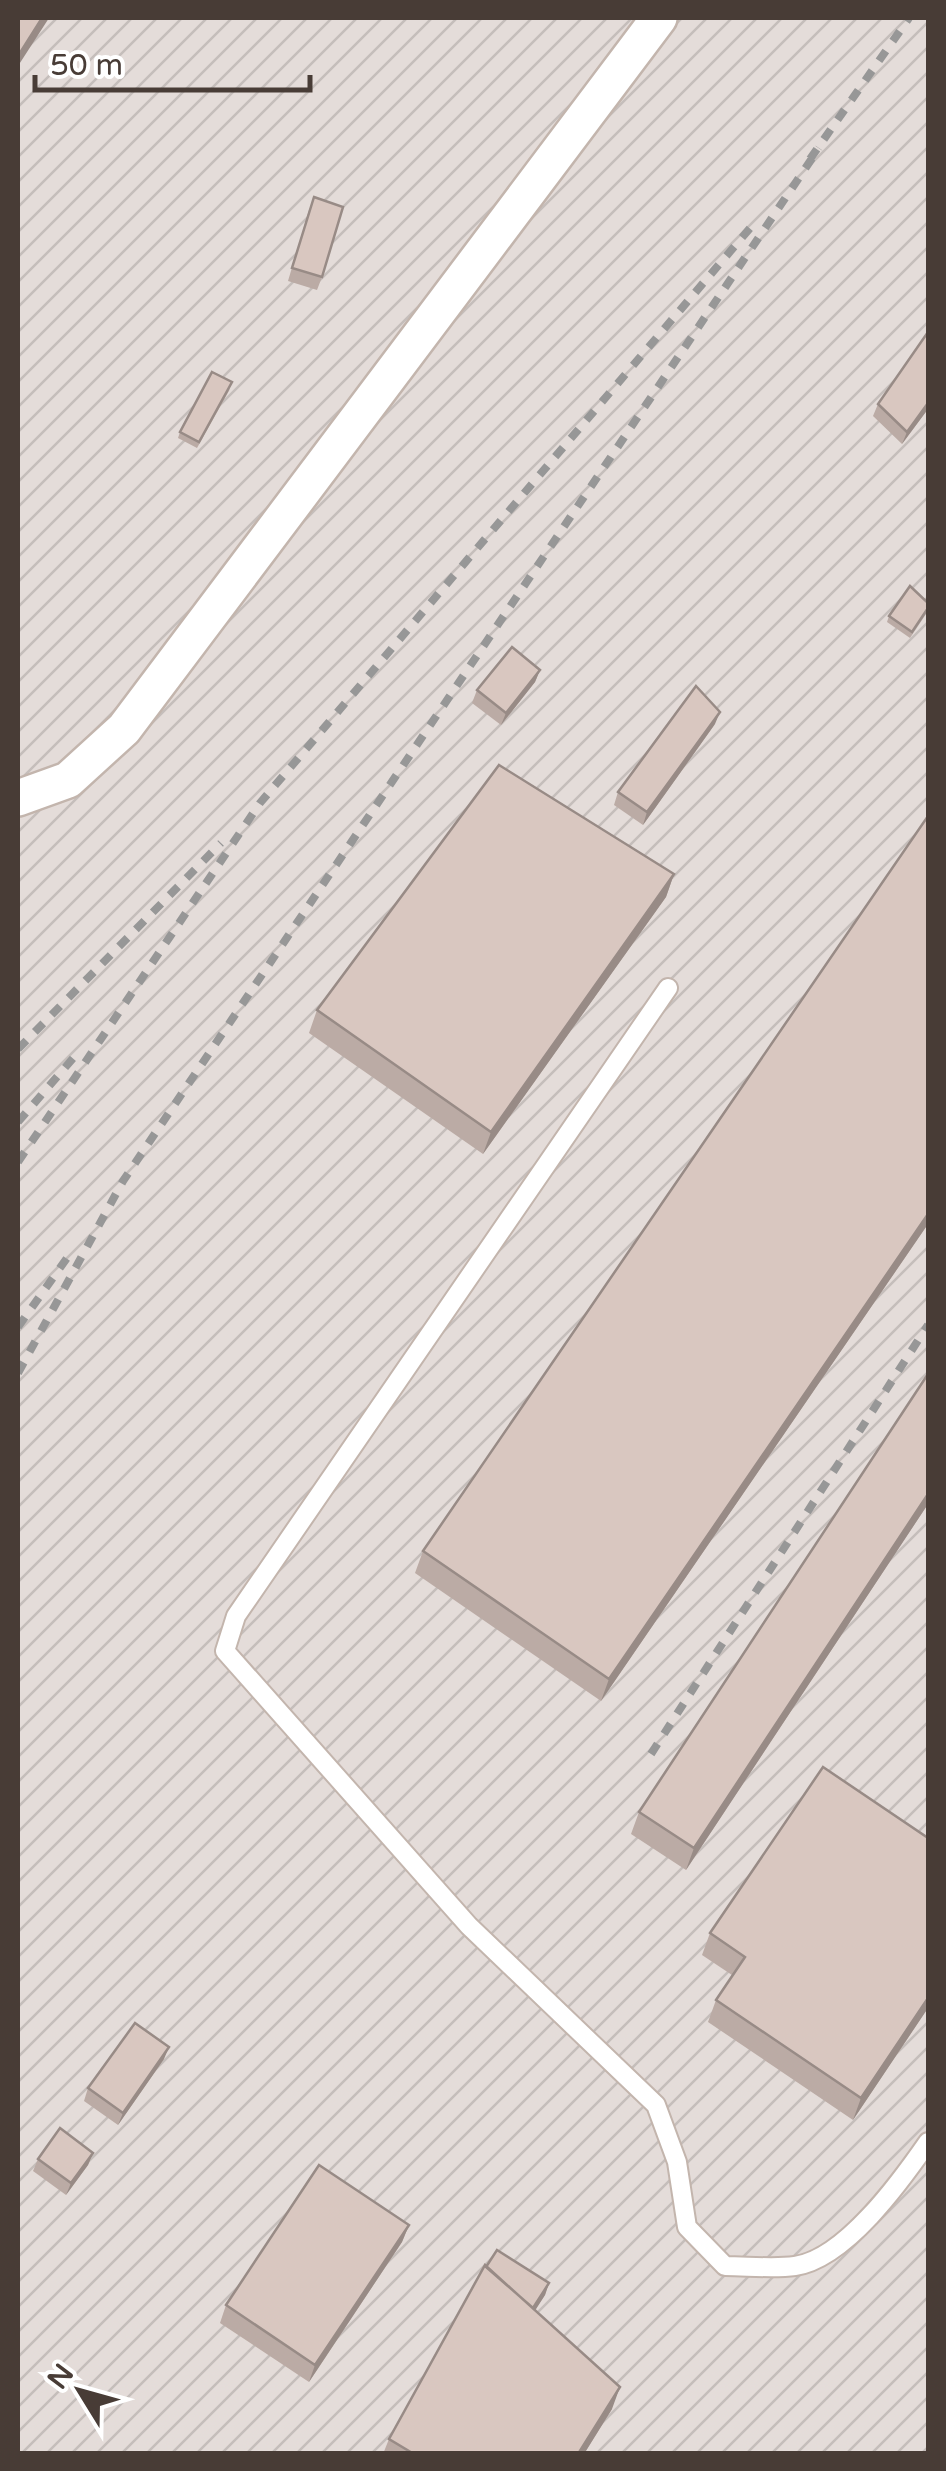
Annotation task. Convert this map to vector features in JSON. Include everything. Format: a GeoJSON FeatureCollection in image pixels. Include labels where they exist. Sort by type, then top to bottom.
{"type":"FeatureCollection","features":[{"type":"Feature","properties":{"kind":"street"},"geometry":{"type":"LineString","coordinates":[[18,798],[68,780],[124,728],[659,18]]}},
{"type":"Feature","properties":{"kind":"lane"},"geometry":{"type":"LineString","coordinates":[[668,988],[236,1616],[225,1651],[470,1926],[656,2105],[677,2162],[686,2227],[725,2266],[797,2266],[841,2245],[900,2182],[928,2142]]}},
{"type":"Feature","properties":{"kind":"shaded area"},"geometry":{"type":"Polygon","coordinates":[[[18,18],[928,18],[928,2453],[18,2453],[18,18]]]}},
{"type":"Feature","properties":{"kind":"building"},"geometry":{"type":"Polygon","coordinates":[[[18,18],[42,18],[18,56],[18,18]]]}},
{"type":"Feature","properties":{"kind":"building"},"geometry":{"type":"Polygon","coordinates":[[[314,197],[343,207],[322,277],[292,268],[314,197]]]}},
{"type":"Feature","properties":{"kind":"building"},"geometry":{"type":"Polygon","coordinates":[[[928,332],[928,403],[907,432],[878,404],[928,332]]]}},
{"type":"Feature","properties":{"kind":"building"},"geometry":{"type":"Polygon","coordinates":[[[212,372],[232,382],[199,442],[180,432],[212,372]]]}},
{"type":"Feature","properties":{"kind":"building"},"geometry":{"type":"Polygon","coordinates":[[[910,586],[928,603],[912,632],[889,616],[910,586]]]}},
{"type":"Feature","properties":{"kind":"building"},"geometry":{"type":"Polygon","coordinates":[[[512,647],[540,670],[506,713],[477,690],[512,647]]]}},
{"type":"Feature","properties":{"kind":"building"},"geometry":{"type":"Polygon","coordinates":[[[696,686],[720,712],[647,812],[618,792],[696,686]]]}},
{"type":"Feature","properties":{"kind":"building"},"geometry":{"type":"Polygon","coordinates":[[[499,765],[674,874],[491,1132],[317,1010],[499,765]]]}},
{"type":"Feature","properties":{"kind":"building"},"geometry":{"type":"Polygon","coordinates":[[[928,816],[928,1214],[609,1679],[423,1551],[928,816]]]}},
{"type":"Feature","properties":{"kind":"building"},"geometry":{"type":"Polygon","coordinates":[[[928,1374],[928,1494],[694,1848],[639,1812],[928,1374]]]}},
{"type":"Feature","properties":{"kind":"building"},"geometry":{"type":"Polygon","coordinates":[[[823,1767],[928,1838],[928,1998],[861,2098],[716,2000],[745,1957],[710,1933],[823,1767]]]}},
{"type":"Feature","properties":{"kind":"building"},"geometry":{"type":"Polygon","coordinates":[[[135,2023],[169,2047],[123,2113],[88,2088],[135,2023]]]}},
{"type":"Feature","properties":{"kind":"building"},"geometry":{"type":"Polygon","coordinates":[[[60,2128],[93,2153],[71,2183],[38,2159],[60,2128]]]}},
{"type":"Feature","properties":{"kind":"building"},"geometry":{"type":"Polygon","coordinates":[[[319,2165],[409,2225],[315,2365],[226,2305],[319,2165]]]}},
{"type":"Feature","properties":{"kind":"building"},"geometry":{"type":"Polygon","coordinates":[[[497,2250],[549,2283],[533,2308],[486,2267],[497,2250]]]}},
{"type":"Feature","properties":{"kind":"building"},"geometry":{"type":"Polygon","coordinates":[[[485,2265],[620,2387],[578,2454],[414,2454],[389,2439],[485,2265]]]}},
{"type":"Feature","properties":{"kind":"railway"},"geometry":{"type":"LineString","coordinates":[[810,159],[909,18]]}},
{"type":"Feature","properties":{"kind":"railway"},"geometry":{"type":"LineString","coordinates":[[18,1373],[123,1181],[819,148]]}},
{"type":"Feature","properties":{"kind":"railway"},"geometry":{"type":"LineString","coordinates":[[18,1162],[260,803],[751,227]]}},
{"type":"Feature","properties":{"kind":"railway"},"geometry":{"type":"LineString","coordinates":[[18,1049],[221,843]]}},
{"type":"Feature","properties":{"kind":"railway"},"geometry":{"type":"LineString","coordinates":[[18,1122],[75,1056]]}},
{"type":"Feature","properties":{"kind":"railway"},"geometry":{"type":"LineString","coordinates":[[18,1327],[67,1258]]}},
{"type":"Feature","properties":{"kind":"railway"},"geometry":{"type":"LineString","coordinates":[[651,1754],[928,1325]]}}]}
